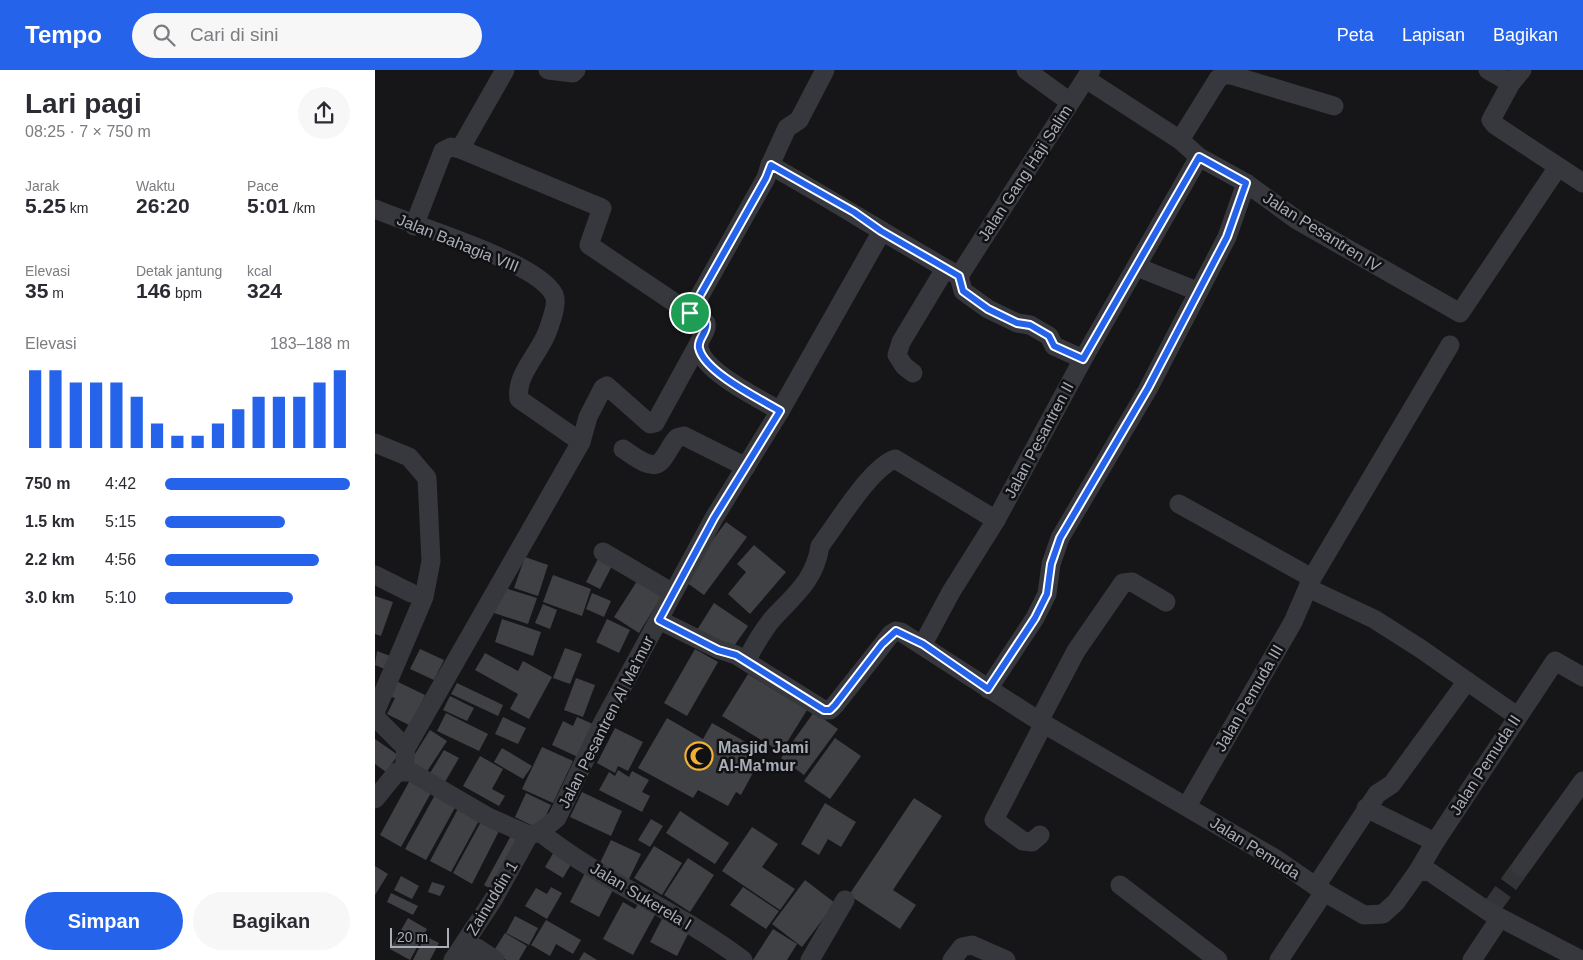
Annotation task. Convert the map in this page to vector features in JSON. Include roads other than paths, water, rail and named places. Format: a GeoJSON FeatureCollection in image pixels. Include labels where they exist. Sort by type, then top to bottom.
{"type":"FeatureCollection","features":[{"type":"Feature","properties":{"kind":"street"},"geometry":{"type":"LineString","coordinates":[[460,149],[505,70]]}},
{"type":"Feature","properties":{"kind":"street"},"geometry":{"type":"LineString","coordinates":[[548,70],[573,73],[577,70]]}},
{"type":"Feature","properties":{"kind":"street"},"geometry":{"type":"LineString","coordinates":[[690,313],[768,171],[787,128],[799,120],[825,70]]}},
{"type":"Feature","properties":{"kind":"street"},"geometry":{"type":"LineString","coordinates":[[1025,70],[1070,102]]}},
{"type":"Feature","properties":{"kind":"street"},"geometry":{"type":"LineString","coordinates":[[1488,70],[1517,76],[1491,120],[1495,126],[1583,184]]}},
{"type":"Feature","properties":{"kind":"street","name":"Jalan Gang Haji Salim"},"geometry":{"type":"LineString","coordinates":[[913,373],[904,366],[897,354],[901,342],[952,273],[1089,75]]}},
{"type":"Feature","properties":{"kind":"street","name":"Jalan Pesantren IV"},"geometry":{"type":"LineString","coordinates":[[1089,75],[1180,140],[1199,157],[1246,183],[1297,220],[1460,313],[1558,166]]}},
{"type":"Feature","properties":{"kind":"street"},"geometry":{"type":"LineString","coordinates":[[1180,140],[1218,79],[1223,75],[1231,75],[1335,106]]}},
{"type":"Feature","properties":{"kind":"street"},"geometry":{"type":"LineString","coordinates":[[404,771],[406,748],[581,442],[588,418],[603,388],[607,386],[650,424],[655,423],[707,328],[706,323],[589,245],[601,208],[460,149],[451,147],[443,152],[414,226]]}},
{"type":"Feature","properties":{"kind":"street","name":"Jalan Pesantren II"},"geometry":{"type":"LineString","coordinates":[[923,644],[951,592],[996,520],[1083,359],[1199,157]]}},
{"type":"Feature","properties":{"kind":"street"},"geometry":{"type":"LineString","coordinates":[[768,171],[854,212],[881,231],[952,273],[963,291],[988,309],[1017,323],[1030,325],[1049,336],[1054,346],[1083,359]]}},
{"type":"Feature","properties":{"kind":"street"},"geometry":{"type":"LineString","coordinates":[[988,689],[1035,618],[1047,594],[1051,564],[1060,538],[1148,388],[1197,291],[1227,237],[1246,183]]}},
{"type":"Feature","properties":{"kind":"street","name":"Jalan Bahagia VIII"},"geometry":{"type":"LineString","coordinates":[[375,209],[414,226],[452,238],[530,271],[554,293],[555,300],[548,331],[520,382],[519,399],[581,442]]}},
{"type":"Feature","properties":{"kind":"street","name":"Jalan Pesantren Al Ma'mur"},"geometry":{"type":"LineString","coordinates":[[535,833],[557,818],[603,724],[714,518],[780,411],[881,231]]}},
{"type":"Feature","properties":{"kind":"street"},"geometry":{"type":"LineString","coordinates":[[1137,267],[1197,291]]}},
{"type":"Feature","properties":{"kind":"street"},"geometry":{"type":"LineString","coordinates":[[699,343],[701,354],[719,375],[780,411]]}},
{"type":"Feature","properties":{"kind":"street","name":"Jalan Pemuda III"},"geometry":{"type":"LineString","coordinates":[[1187,806],[1293,622],[1310,583],[1449,345]]}},
{"type":"Feature","properties":{"kind":"street"},"geometry":{"type":"LineString","coordinates":[[623,449],[638,459],[655,464],[660,463],[677,438],[684,436],[745,467]]}},
{"type":"Feature","properties":{"kind":"street"},"geometry":{"type":"LineString","coordinates":[[375,443],[409,457],[427,478],[430,501],[431,561],[425,597],[379,691],[376,710],[376,718],[406,748]]}},
{"type":"Feature","properties":{"kind":"street"},"geometry":{"type":"LineString","coordinates":[[659,620],[746,661],[774,616],[804,587],[818,558],[820,546],[873,475],[888,462],[895,459],[996,520]]}},
{"type":"Feature","properties":{"kind":"street"},"geometry":{"type":"LineString","coordinates":[[1179,504],[1310,583],[1374,619],[1517,716]]}},
{"type":"Feature","properties":{"kind":"street"},"geometry":{"type":"LineString","coordinates":[[603,552],[673,593]]}},
{"type":"Feature","properties":{"kind":"street"},"geometry":{"type":"LineString","coordinates":[[375,575],[411,593]]}},
{"type":"Feature","properties":{"kind":"street"},"geometry":{"type":"LineString","coordinates":[[1040,835],[1032,842],[1023,841],[998,825],[994,818],[1076,651],[1123,583],[1132,582],[1165,602]]}},
{"type":"Feature","properties":{"kind":"street","name":"Jalan Pemuda"},"geometry":{"type":"LineString","coordinates":[[746,661],[813,704],[830,710],[891,634],[896,631],[901,632],[923,644],[988,689],[1041,722],[1276,859],[1320,889],[1364,915],[1369,917],[1383,914],[1396,902],[1418,871]]}},
{"type":"Feature","properties":{"kind":"street","name":"Jalan Pemuda II"},"geometry":{"type":"LineString","coordinates":[[1418,871],[1517,716],[1555,661],[1583,677]]}},
{"type":"Feature","properties":{"kind":"street"},"geometry":{"type":"LineString","coordinates":[[1279,960],[1366,808],[1377,794],[1392,784],[1467,681]]}},
{"type":"Feature","properties":{"kind":"street"},"geometry":{"type":"LineString","coordinates":[[375,799],[397,772],[404,771],[419,775],[488,817],[535,833]]}},
{"type":"Feature","properties":{"kind":"street"},"geometry":{"type":"LineString","coordinates":[[1521,867],[1583,781]]}},
{"type":"Feature","properties":{"kind":"street"},"geometry":{"type":"LineString","coordinates":[[1366,808],[1435,842]]}},
{"type":"Feature","properties":{"kind":"street","name":"Zainuddin 1"},"geometry":{"type":"LineString","coordinates":[[453,960],[535,833]]}},
{"type":"Feature","properties":{"kind":"street","name":"Jalan Sukerela I"},"geometry":{"type":"LineString","coordinates":[[535,833],[721,943],[743,960]]}},
{"type":"Feature","properties":{"kind":"street"},"geometry":{"type":"LineString","coordinates":[[1418,871],[1429,872],[1494,912],[1581,960]]}},
{"type":"Feature","properties":{"kind":"street"},"geometry":{"type":"LineString","coordinates":[[1120,885],[1218,960]]}},
{"type":"Feature","properties":{"kind":"street"},"geometry":{"type":"LineString","coordinates":[[810,960],[845,900]]}},
{"type":"Feature","properties":{"kind":"street"},"geometry":{"type":"LineString","coordinates":[[1472,960],[1494,912]]}},
{"type":"Feature","properties":{"kind":"street"},"geometry":{"type":"LineString","coordinates":[[952,960],[962,947],[972,945],[1006,960]]}},
{"type":"Feature","properties":{"kind":"street"},"geometry":{"type":"LineString","coordinates":[[472,954],[495,960]]}},
{"type":"Feature","properties":{"kind":"tunnel"},"geometry":{"type":"LineString","coordinates":[[1492,907],[1521,867]]}},
{"type":"Feature","properties":{"kind":"place","name":"Masjid Jami Al-Ma'mur"},"geometry":{"type":"Point","coordinates":[699,756]}}]}
